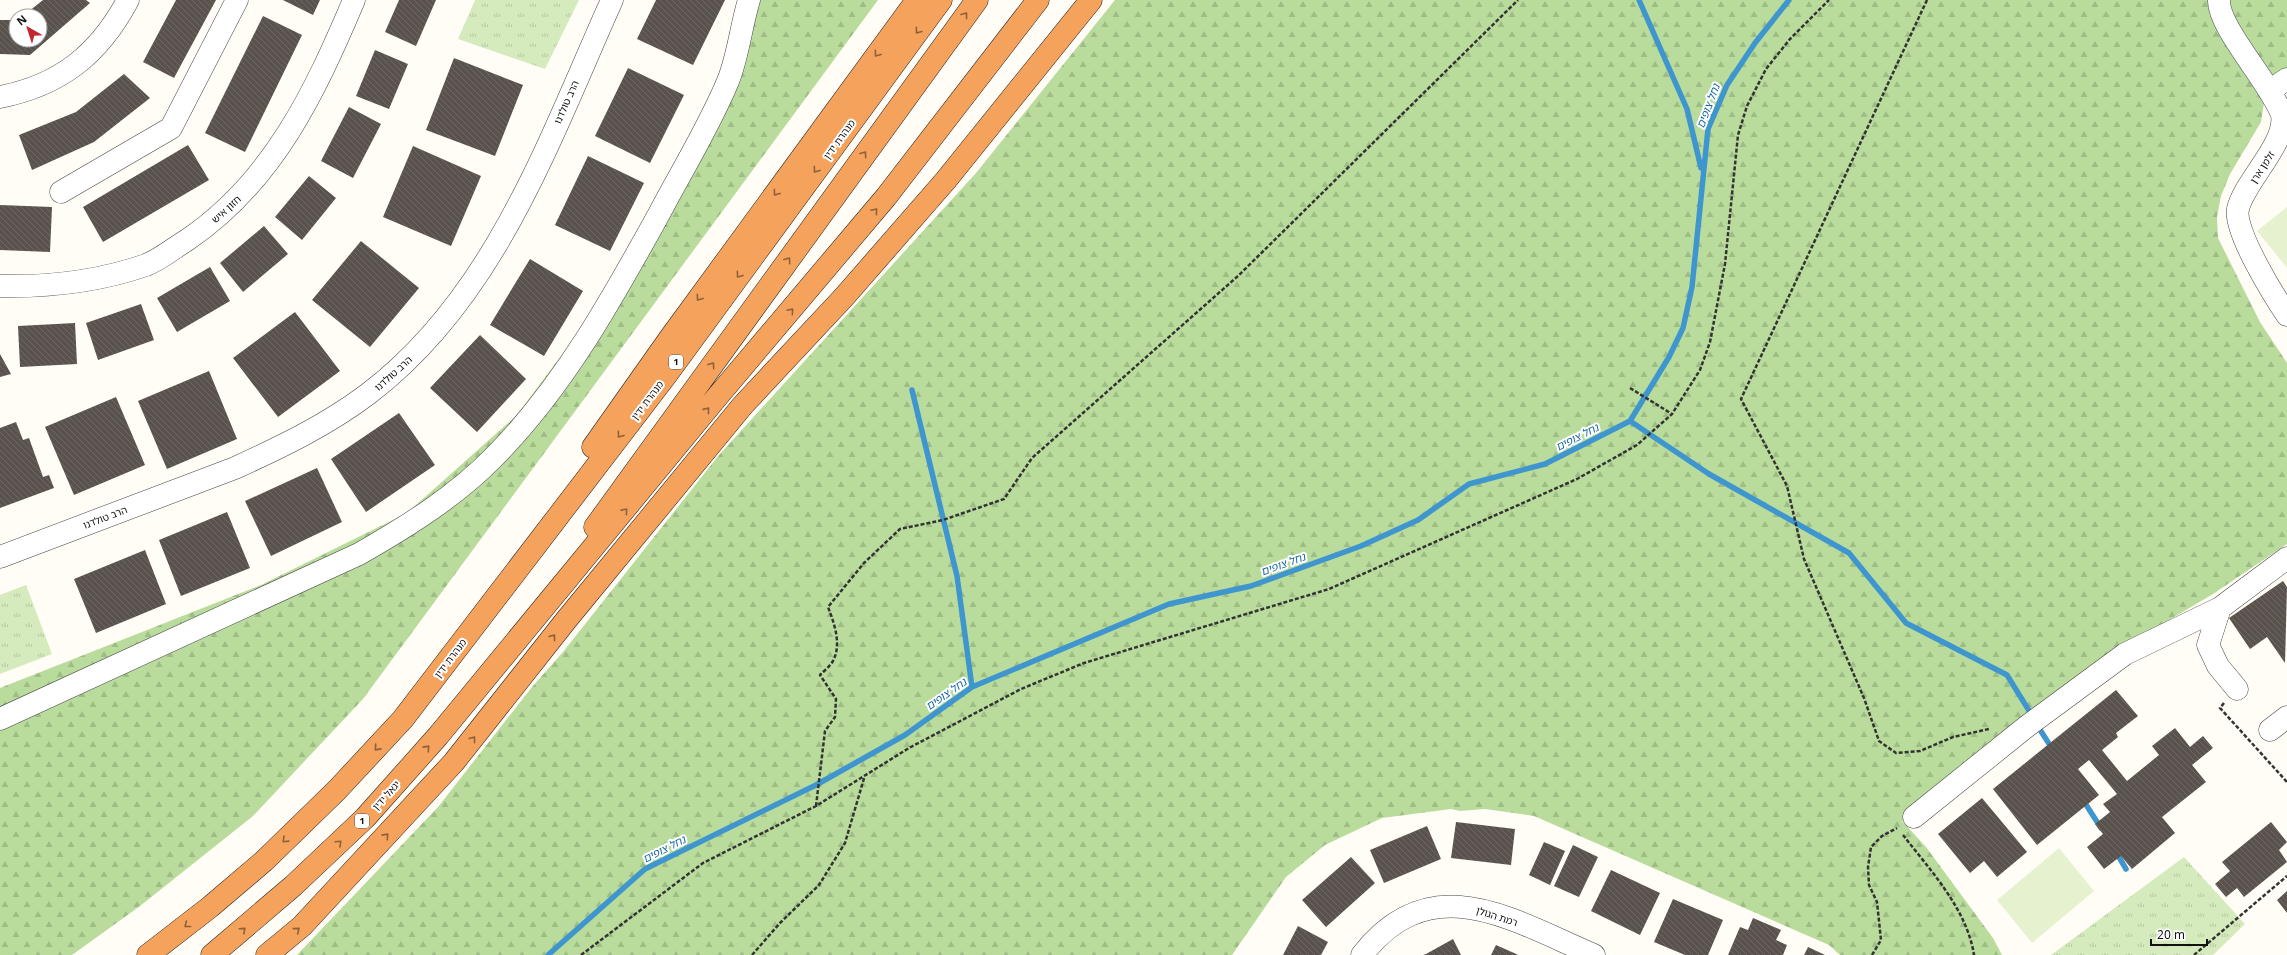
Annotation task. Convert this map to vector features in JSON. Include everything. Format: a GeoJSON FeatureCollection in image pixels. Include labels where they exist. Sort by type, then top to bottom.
{"type":"FeatureCollection","features":[{"type":"Feature","properties":{"kind":"highway"},"geometry":{"type":"LineString","coordinates":[[403,719],[674,332],[917,0]]}},
{"type":"Feature","properties":{"kind":"highway","name":"מנהרת ידין"},"geometry":{"type":"LineString","coordinates":[[403,719],[667,374],[941,0]]}},
{"type":"Feature","properties":{"kind":"highway","name":"1"},"geometry":{"type":"LineString","coordinates":[[492,669],[977,0]]}},
{"type":"Feature","properties":{"kind":"highway"},"geometry":{"type":"LineString","coordinates":[[492,669],[886,197],[1038,0]]}},
{"type":"Feature","properties":{"kind":"highway"},"geometry":{"type":"LineString","coordinates":[[267,955],[302,926],[454,762],[567,619],[743,405],[844,297],[946,180],[1091,0]]}},
{"type":"Feature","properties":{"kind":"highway","name":"יגאל ידין"},"geometry":{"type":"LineString","coordinates":[[212,955],[293,886],[365,818],[438,736],[492,669]]}},
{"type":"Feature","properties":{"kind":"highway","name":"1"},"geometry":{"type":"LineString","coordinates":[[148,955],[210,907],[264,861],[337,790],[403,719]]}},
{"type":"Feature","properties":{"kind":"street"},"geometry":{"type":"LineString","coordinates":[[0,97],[44,86],[69,71],[88,56],[107,34],[128,0]]}},
{"type":"Feature","properties":{"kind":"street"},"geometry":{"type":"LineString","coordinates":[[61,192],[171,128],[237,0]]}},
{"type":"Feature","properties":{"kind":"street","name":"חזון איש"},"geometry":{"type":"LineString","coordinates":[[0,286],[47,285],[76,282],[147,264],[171,251],[222,215],[249,187],[290,130],[314,89],[354,0]]}},
{"type":"Feature","properties":{"kind":"street","name":"הרב טולדנו"},"geometry":{"type":"LineString","coordinates":[[0,557],[235,468],[271,452],[338,415],[397,370],[425,343],[451,313],[500,240],[523,196],[612,0]]}},
{"type":"Feature","properties":{"kind":"street"},"geometry":{"type":"LineString","coordinates":[[0,719],[359,554],[406,527],[453,493],[495,456],[567,369],[606,308],[642,244],[715,111],[726,85],[749,0]]}},
{"type":"Feature","properties":{"kind":"street","name":"זלמן ארן"},"geometry":{"type":"LineString","coordinates":[[2219,0],[2222,17],[2269,91],[2283,117],[2281,137],[2247,189],[2238,210],[2246,243],[2273,294],[2287,315]]}},
{"type":"Feature","properties":{"kind":"street"},"geometry":{"type":"LineString","coordinates":[[2269,91],[2287,79]]}},
{"type":"Feature","properties":{"kind":"street"},"geometry":{"type":"LineString","coordinates":[[1906,822],[2026,727],[2126,654],[2220,608],[2287,558]]}},
{"type":"Feature","properties":{"kind":"street"},"geometry":{"type":"LineString","coordinates":[[2220,608],[2208,645],[2218,666],[2237,689]]}},
{"type":"Feature","properties":{"kind":"street"},"geometry":{"type":"LineString","coordinates":[[2270,730],[2287,717]]}},
{"type":"Feature","properties":{"kind":"street","name":"רמת הגולן"},"geometry":{"type":"LineString","coordinates":[[1362,955],[1373,941],[1390,926],[1407,915],[1422,909],[1455,906],[1482,909],[1594,955]]}},
{"type":"Feature","properties":{"kind":"path"},"geometry":{"type":"LineString","coordinates":[[816,806],[825,731],[835,717],[836,700],[820,675],[833,661],[836,648],[836,629],[828,607],[864,562],[900,529],[943,520],[1004,499],[1032,458],[1238,276],[1518,0]]}},
{"type":"Feature","properties":{"kind":"path"},"geometry":{"type":"LineString","coordinates":[[581,955],[703,863],[816,806],[909,748],[1021,689],[1084,663],[1329,589],[1577,479],[1637,445],[1672,414],[1700,370],[1710,342],[1725,264],[1738,135],[1747,106],[1766,69],[1790,40],[1829,0]]}},
{"type":"Feature","properties":{"kind":"path"},"geometry":{"type":"LineString","coordinates":[[1927,0],[1741,399],[1787,486],[1804,559],[1864,698],[1879,741],[1896,752],[1920,751],[1953,737],[1995,729]]}},
{"type":"Feature","properties":{"kind":"path"},"geometry":{"type":"LineString","coordinates":[[1630,388],[1672,414]]}},
{"type":"Feature","properties":{"kind":"path"},"geometry":{"type":"LineString","coordinates":[[2237,689],[2220,708],[2287,782]]}},
{"type":"Feature","properties":{"kind":"path"},"geometry":{"type":"LineString","coordinates":[[752,955],[780,923],[820,885],[845,843],[865,775]]}},
{"type":"Feature","properties":{"kind":"path"},"geometry":{"type":"LineString","coordinates":[[1872,955],[1882,940],[1877,902],[1869,885],[1868,867],[1871,846],[1882,836],[1906,822],[1947,892],[1971,938],[1974,955]]}},
{"type":"Feature","properties":{"kind":"path"},"geometry":{"type":"LineString","coordinates":[[2194,955],[2287,876]]}},
{"type":"Feature","properties":{"kind":"green space"},"geometry":{"type":"Polygon","coordinates":[[[475,0],[579,0],[545,69],[458,39],[475,0]]]}},
{"type":"Feature","properties":{"kind":"green space"},"geometry":{"type":"Polygon","coordinates":[[[757,0],[878,0],[363,699],[253,816],[140,906],[72,955],[0,955],[0,688],[261,585],[407,513],[516,416],[614,285],[744,30],[757,0]]]}},
{"type":"Feature","properties":{"kind":"green space"},"geometry":{"type":"Polygon","coordinates":[[[1115,0],[2287,0],[2287,76],[2266,90],[2261,122],[2230,174],[2221,196],[2217,217],[2218,238],[2260,322],[2287,363],[2287,544],[2213,594],[2125,646],[1902,821],[1926,847],[1993,938],[2002,955],[1840,955],[1829,945],[1534,816],[1485,809],[1460,811],[1451,809],[1382,818],[1325,845],[1286,877],[1232,955],[297,955],[438,807],[532,687],[563,652],[719,455],[976,173],[1115,0]]]}},
{"type":"Feature","properties":{"kind":"green space"},"geometry":{"type":"Polygon","coordinates":[[[2287,207],[2287,268],[2257,231],[2287,207]]]}},
{"type":"Feature","properties":{"kind":"green space"},"geometry":{"type":"Polygon","coordinates":[[[26,585],[52,654],[0,674],[0,595],[26,585]]]}},
{"type":"Feature","properties":{"kind":"green space"},"geometry":{"type":"Polygon","coordinates":[[[2059,848],[2094,891],[2032,943],[1997,900],[2059,848]]]}},
{"type":"Feature","properties":{"kind":"green space"},"geometry":{"type":"Polygon","coordinates":[[[2184,857],[2245,924],[2213,955],[2051,955],[2184,857]]]}},
{"type":"Feature","properties":{"kind":"building"},"geometry":{"type":"Polygon","coordinates":[[[43,0],[86,0],[90,3],[48,39],[48,8],[33,8],[43,0]]]}},
{"type":"Feature","properties":{"kind":"building"},"geometry":{"type":"Polygon","coordinates":[[[176,0],[216,0],[174,78],[143,62],[176,0]]]}},
{"type":"Feature","properties":{"kind":"building"},"geometry":{"type":"Polygon","coordinates":[[[283,0],[320,0],[313,15],[283,0]]]}},
{"type":"Feature","properties":{"kind":"building"},"geometry":{"type":"Polygon","coordinates":[[[399,0],[436,0],[416,46],[385,32],[399,0]]]}},
{"type":"Feature","properties":{"kind":"building"},"geometry":{"type":"Polygon","coordinates":[[[656,0],[725,0],[693,65],[637,39],[656,0]]]}},
{"type":"Feature","properties":{"kind":"building"},"geometry":{"type":"Polygon","coordinates":[[[263,16],[302,35],[245,152],[205,133],[263,16]]]}},
{"type":"Feature","properties":{"kind":"building"},"geometry":{"type":"Polygon","coordinates":[[[0,20],[8,20],[8,48],[38,48],[30,55],[0,54],[0,20]]]}},
{"type":"Feature","properties":{"kind":"building"},"geometry":{"type":"Polygon","coordinates":[[[375,50],[408,64],[389,109],[356,96],[375,50]]]}},
{"type":"Feature","properties":{"kind":"building"},"geometry":{"type":"Polygon","coordinates":[[[454,58],[523,85],[495,156],[426,130],[454,58]]]}},
{"type":"Feature","properties":{"kind":"building"},"geometry":{"type":"Polygon","coordinates":[[[628,68],[684,95],[650,163],[595,136],[628,68]]]}},
{"type":"Feature","properties":{"kind":"building"},"geometry":{"type":"Polygon","coordinates":[[[124,74],[150,98],[94,142],[32,170],[19,135],[76,112],[124,74]]]}},
{"type":"Feature","properties":{"kind":"building"},"geometry":{"type":"Polygon","coordinates":[[[349,107],[381,124],[353,178],[321,161],[349,107]]]}},
{"type":"Feature","properties":{"kind":"building"},"geometry":{"type":"Polygon","coordinates":[[[188,145],[209,180],[103,242],[83,207],[188,145]]]}},
{"type":"Feature","properties":{"kind":"building"},"geometry":{"type":"Polygon","coordinates":[[[413,146],[481,176],[451,246],[383,217],[413,146]]]}},
{"type":"Feature","properties":{"kind":"building"},"geometry":{"type":"Polygon","coordinates":[[[588,156],[644,183],[610,251],[555,225],[588,156]]]}},
{"type":"Feature","properties":{"kind":"building"},"geometry":{"type":"Polygon","coordinates":[[[309,176],[336,198],[302,240],[275,217],[309,176]]]}},
{"type":"Feature","properties":{"kind":"building"},"geometry":{"type":"Polygon","coordinates":[[[0,205],[52,207],[50,252],[0,250],[0,205]]]}},
{"type":"Feature","properties":{"kind":"building"},"geometry":{"type":"Polygon","coordinates":[[[264,226],[288,254],[243,292],[220,263],[264,226]]]}},
{"type":"Feature","properties":{"kind":"building"},"geometry":{"type":"Polygon","coordinates":[[[361,241],[419,288],[370,347],[312,300],[361,241]]]}},
{"type":"Feature","properties":{"kind":"building"},"geometry":{"type":"Polygon","coordinates":[[[530,259],[583,291],[544,356],[490,325],[530,259]]]}},
{"type":"Feature","properties":{"kind":"building"},"geometry":{"type":"Polygon","coordinates":[[[210,267],[230,301],[177,332],[157,298],[210,267]]]}},
{"type":"Feature","properties":{"kind":"building"},"geometry":{"type":"Polygon","coordinates":[[[141,304],[154,340],[98,360],[86,323],[141,304]]]}},
{"type":"Feature","properties":{"kind":"building"},"geometry":{"type":"Polygon","coordinates":[[[295,312],[340,371],[278,417],[233,358],[295,312]]]}},
{"type":"Feature","properties":{"kind":"building"},"geometry":{"type":"Polygon","coordinates":[[[75,323],[77,364],[20,367],[18,326],[75,323]]]}},
{"type":"Feature","properties":{"kind":"building"},"geometry":{"type":"Polygon","coordinates":[[[480,335],[526,379],[477,432],[430,388],[480,335]]]}},
{"type":"Feature","properties":{"kind":"building"},"geometry":{"type":"Polygon","coordinates":[[[0,354],[11,374],[0,377],[0,354]]]}},
{"type":"Feature","properties":{"kind":"building"},"geometry":{"type":"Polygon","coordinates":[[[209,371],[237,439],[167,469],[138,401],[209,371]]]}},
{"type":"Feature","properties":{"kind":"building"},"geometry":{"type":"Polygon","coordinates":[[[116,397],[145,465],[74,495],[45,427],[116,397]]]}},
{"type":"Feature","properties":{"kind":"building"},"geometry":{"type":"Polygon","coordinates":[[[399,413],[435,465],[366,512],[331,459],[399,413]]]}},
{"type":"Feature","properties":{"kind":"building"},"geometry":{"type":"Polygon","coordinates":[[[16,422],[23,440],[29,438],[43,477],[49,475],[54,488],[0,508],[0,428],[16,422]]]}},
{"type":"Feature","properties":{"kind":"building"},"geometry":{"type":"Polygon","coordinates":[[[317,468],[342,522],[271,556],[245,501],[317,468]]]}},
{"type":"Feature","properties":{"kind":"building"},"geometry":{"type":"Polygon","coordinates":[[[227,512],[250,568],[181,596],[159,540],[227,512]]]}},
{"type":"Feature","properties":{"kind":"building"},"geometry":{"type":"Polygon","coordinates":[[[145,550],[166,604],[96,633],[74,579],[145,550]]]}},
{"type":"Feature","properties":{"kind":"building"},"geometry":{"type":"Polygon","coordinates":[[[2283,581],[2287,587],[2285,663],[2267,637],[2250,649],[2229,618],[2283,581]]]}},
{"type":"Feature","properties":{"kind":"building"},"geometry":{"type":"Polygon","coordinates":[[[2116,690],[2138,716],[2116,733],[2118,737],[2102,750],[2127,781],[2159,755],[2152,746],[2175,728],[2190,747],[2203,736],[2213,748],[2192,765],[2206,782],[2162,817],[2175,833],[2132,869],[2121,856],[2104,869],[2087,847],[2103,834],[2095,824],[2110,812],[2103,804],[2117,794],[2089,760],[2078,769],[2099,795],[2037,845],[1993,789],[2116,690]]]}},
{"type":"Feature","properties":{"kind":"building"},"geometry":{"type":"Polygon","coordinates":[[[1982,798],[2027,852],[1997,877],[1984,861],[1970,873],[1938,834],[1982,798]]]}},
{"type":"Feature","properties":{"kind":"building"},"geometry":{"type":"Polygon","coordinates":[[[1456,822],[1515,829],[1511,865],[1451,858],[1456,822]]]}},
{"type":"Feature","properties":{"kind":"building"},"geometry":{"type":"Polygon","coordinates":[[[2271,822],[2287,842],[2279,850],[2287,862],[2244,897],[2237,888],[2226,897],[2215,884],[2230,871],[2222,862],[2271,822]]]}},
{"type":"Feature","properties":{"kind":"building"},"geometry":{"type":"Polygon","coordinates":[[[1427,826],[1441,859],[1384,883],[1370,850],[1427,826]]]}},
{"type":"Feature","properties":{"kind":"building"},"geometry":{"type":"Polygon","coordinates":[[[1544,842],[1565,851],[1550,885],[1529,875],[1544,842]]]}},
{"type":"Feature","properties":{"kind":"building"},"geometry":{"type":"Polygon","coordinates":[[[1573,845],[1598,857],[1579,897],[1554,886],[1573,845]]]}},
{"type":"Feature","properties":{"kind":"building"},"geometry":{"type":"Polygon","coordinates":[[[1351,857],[1375,883],[1326,927],[1302,900],[1351,857]]]}},
{"type":"Feature","properties":{"kind":"building"},"geometry":{"type":"Polygon","coordinates":[[[1611,870],[1660,893],[1640,935],[1591,911],[1611,870]]]}},
{"type":"Feature","properties":{"kind":"building"},"geometry":{"type":"Polygon","coordinates":[[[2287,891],[2287,913],[2277,900],[2287,891]]]}},
{"type":"Feature","properties":{"kind":"building"},"geometry":{"type":"Polygon","coordinates":[[[1673,899],[1723,920],[1708,955],[1685,955],[1654,942],[1673,899]]]}},
{"type":"Feature","properties":{"kind":"building"},"geometry":{"type":"Polygon","coordinates":[[[1753,918],[1781,930],[1776,940],[1787,945],[1783,955],[1728,955],[1740,927],[1748,930],[1753,918]]]}},
{"type":"Feature","properties":{"kind":"building"},"geometry":{"type":"Polygon","coordinates":[[[1298,926],[1328,942],[1321,955],[1283,955],[1298,926]]]}},
{"type":"Feature","properties":{"kind":"building"},"geometry":{"type":"Polygon","coordinates":[[[1453,939],[1461,955],[1423,955],[1426,954],[1453,939]]]}},
{"type":"Feature","properties":{"kind":"building"},"geometry":{"type":"Polygon","coordinates":[[[1496,945],[1514,953],[1518,955],[1491,955],[1496,945]]]}},
{"type":"Feature","properties":{"kind":"building"},"geometry":{"type":"Polygon","coordinates":[[[1808,947],[1825,955],[1804,955],[1808,947]]]}},
{"type":"Feature","properties":{"kind":"waterway"},"geometry":{"type":"LineString","coordinates":[[1639,0],[1687,109],[1701,168]]}},
{"type":"Feature","properties":{"kind":"waterway","name":"נחל צופים"},"geometry":{"type":"LineString","coordinates":[[548,955],[645,869],[816,785],[905,735],[972,687],[1169,604],[1251,586],[1361,546],[1418,520],[1469,484],[1545,464],[1630,421],[1669,357],[1683,328],[1692,287],[1708,129],[1727,85],[1755,43],[1789,0]]}},
{"type":"Feature","properties":{"kind":"waterway"},"geometry":{"type":"LineString","coordinates":[[912,390],[957,576],[972,687]]}},
{"type":"Feature","properties":{"kind":"waterway"},"geometry":{"type":"LineString","coordinates":[[1630,421],[1709,474],[1849,553],[1906,623],[2007,675],[2033,717]]}},
{"type":"Feature","properties":{"kind":"waterway"},"geometry":{"type":"LineString","coordinates":[[2037,725],[2053,750]]}},
{"type":"Feature","properties":{"kind":"waterway"},"geometry":{"type":"LineString","coordinates":[[2083,800],[2101,828]]}},
{"type":"Feature","properties":{"kind":"waterway"},"geometry":{"type":"LineString","coordinates":[[2116,852],[2126,869]]}}]}
